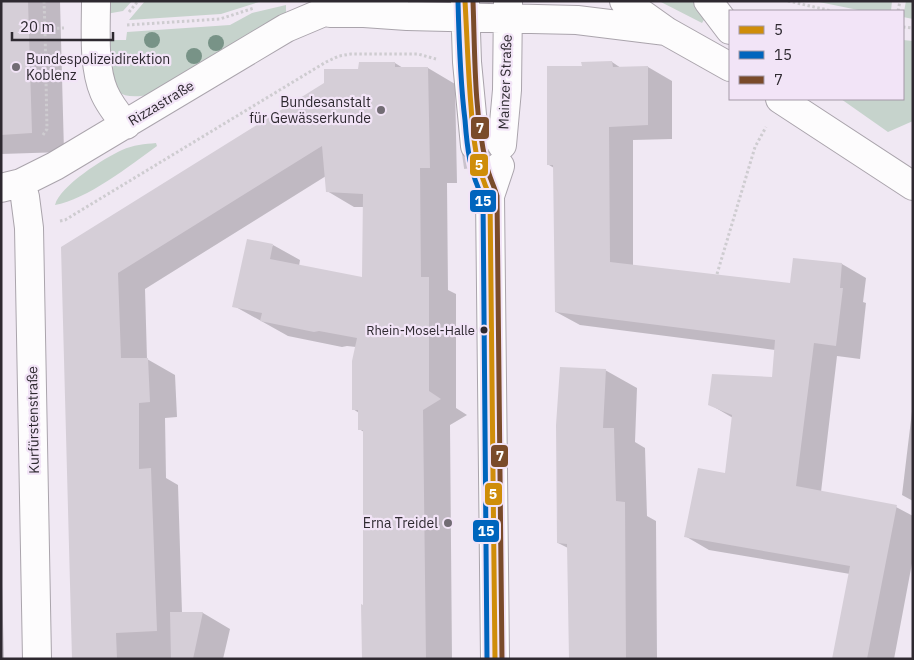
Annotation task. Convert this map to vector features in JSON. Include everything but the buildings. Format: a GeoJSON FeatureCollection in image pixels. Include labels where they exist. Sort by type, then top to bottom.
{"type":"FeatureCollection","features":[{"type":"Feature","properties":{"kind":"street"},"geometry":{"type":"LineString","coordinates":[[96,1],[100,80],[112,107],[126,125]]}},
{"type":"Feature","properties":{"kind":"street","name":"Rizzastraße"},"geometry":{"type":"LineString","coordinates":[[11,185],[55,166],[286,28],[350,1]]}},
{"type":"Feature","properties":{"kind":"street"},"geometry":{"type":"LineString","coordinates":[[624,1],[666,31],[729,66]]}},
{"type":"Feature","properties":{"kind":"street"},"geometry":{"type":"LineString","coordinates":[[708,1],[729,29]]}},
{"type":"Feature","properties":{"kind":"street","name":"Rizzastraße"},"geometry":{"type":"LineString","coordinates":[[318,14],[364,13],[422,16],[466,10],[508,10],[666,31]]}},
{"type":"Feature","properties":{"kind":"street","name":"Mainzer Straße"},"geometry":{"type":"LineString","coordinates":[[466,10],[467,62],[489,156]]}},
{"type":"Feature","properties":{"kind":"street","name":"Mainzer Straße"},"geometry":{"type":"LineString","coordinates":[[496,659],[490,196],[484,185],[489,156],[507,90],[508,10]]}},
{"type":"Feature","properties":{"kind":"street"},"geometry":{"type":"LineString","coordinates":[[782,100],[913,186]]}},
{"type":"Feature","properties":{"kind":"street","name":"Kurfürstenstraße"},"geometry":{"type":"LineString","coordinates":[[11,185],[25,197],[29,228],[37,659]]}},
{"type":"Feature","properties":{"kind":"path"},"geometry":{"type":"LineString","coordinates":[[37,142],[47,129],[44,1]]}},
{"type":"Feature","properties":{"kind":"path"},"geometry":{"type":"LineString","coordinates":[[788,1],[828,10]]}},
{"type":"Feature","properties":{"kind":"path"},"geometry":{"type":"LineString","coordinates":[[126,25],[220,19],[258,7]]}},
{"type":"Feature","properties":{"kind":"path"},"geometry":{"type":"LineString","coordinates":[[45,29],[67,28]]}},
{"type":"Feature","properties":{"kind":"path"},"geometry":{"type":"LineString","coordinates":[[53,222],[65,220],[326,62],[339,56],[352,54],[418,54],[441,60],[467,62]]}},
{"type":"Feature","properties":{"kind":"path"},"geometry":{"type":"LineString","coordinates":[[717,274],[755,147],[766,126]]}},
{"type":"Feature","properties":{"kind":"shaded area"},"geometry":{"type":"Polygon","coordinates":[[[106,1],[132,1],[123,11],[106,14],[106,1]]]}},
{"type":"Feature","properties":{"kind":"shaded area"},"geometry":{"type":"Polygon","coordinates":[[[145,1],[262,1],[221,14],[129,20],[145,1]]]}},
{"type":"Feature","properties":{"kind":"shaded area"},"geometry":{"type":"Polygon","coordinates":[[[659,1],[693,1],[707,15],[702,23],[659,1]]]}},
{"type":"Feature","properties":{"kind":"shaded area"},"geometry":{"type":"Polygon","coordinates":[[[814,1],[892,1],[891,10],[858,10],[814,1]]]}},
{"type":"Feature","properties":{"kind":"shaded area"},"geometry":{"type":"Polygon","coordinates":[[[906,1],[913,1],[913,19],[904,17],[906,1]]]}},
{"type":"Feature","properties":{"kind":"shaded area"},"geometry":{"type":"Polygon","coordinates":[[[286,5],[286,13],[260,27],[153,94],[126,95],[118,91],[113,85],[108,65],[106,40],[126,40],[127,32],[230,25],[252,13],[286,5]]]}},
{"type":"Feature","properties":{"kind":"shaded area"},"geometry":{"type":"Polygon","coordinates":[[[904,40],[913,41],[913,121],[888,132],[842,100],[904,100],[904,40]]]}},
{"type":"Feature","properties":{"kind":"shaded area"},"geometry":{"type":"Polygon","coordinates":[[[156,143],[157,146],[108,181],[67,202],[55,205],[74,181],[105,159],[130,147],[156,143]]]}},
{"type":"Feature","properties":{"kind":"tunnel"},"geometry":{"type":"LineString","coordinates":[[475,146],[478,167]]}},
{"type":"Feature","properties":{"kind":"transit line","name":"15"},"geometry":{"type":"LineString","coordinates":[[458,1],[459,46],[467,140],[472,170],[483,198],[487,659]]}},
{"type":"Feature","properties":{"kind":"transit line","name":"5"},"geometry":{"type":"LineString","coordinates":[[465,1],[474,141],[481,174],[490,196],[495,659]]}},
{"type":"Feature","properties":{"kind":"transit line","name":"7"},"geometry":{"type":"LineString","coordinates":[[473,1],[479,123],[487,167],[497,196],[502,659]]}},
{"type":"Feature","properties":{"kind":"place","name":"Bundespolizeidirektion Koblenz"},"geometry":{"type":"Point","coordinates":[16,67]}},
{"type":"Feature","properties":{"kind":"place","name":"Bundesanstalt für Gewässerkunde"},"geometry":{"type":"Point","coordinates":[381,110]}},
{"type":"Feature","properties":{"kind":"place","name":"Rhein-Mosel-Halle"},"geometry":{"type":"Point","coordinates":[484,330]}},
{"type":"Feature","properties":{"kind":"place","name":"Erna Treidel"},"geometry":{"type":"Point","coordinates":[448,523]}}]}
